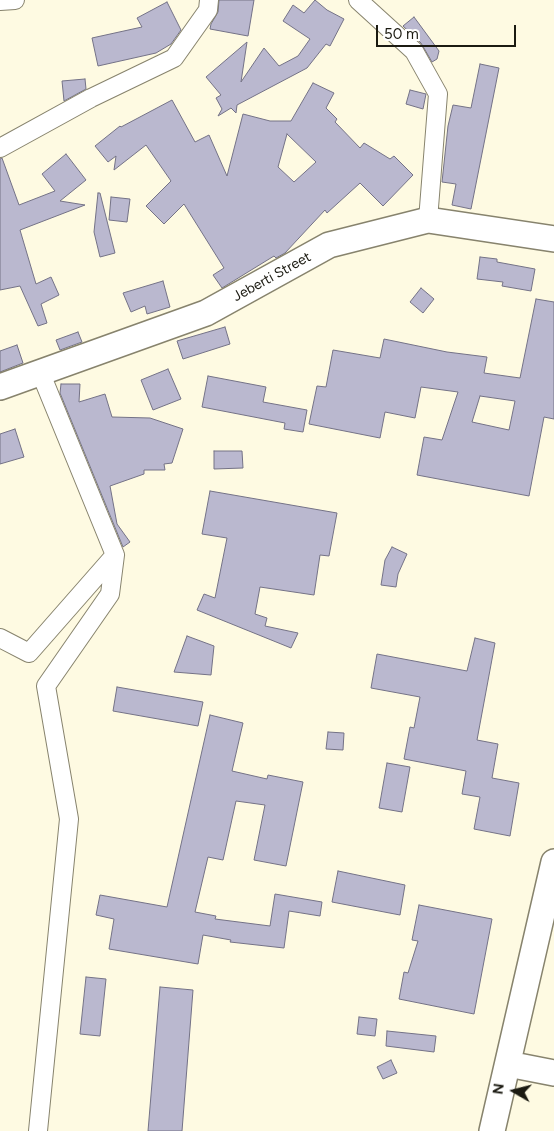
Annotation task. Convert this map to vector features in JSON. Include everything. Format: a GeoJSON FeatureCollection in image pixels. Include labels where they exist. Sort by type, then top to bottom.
{"type":"FeatureCollection","features":[{"type":"Feature","properties":{"kind":"street"},"geometry":{"type":"LineString","coordinates":[[0,1],[15,0]]}},
{"type":"Feature","properties":{"kind":"street"},"geometry":{"type":"LineString","coordinates":[[0,148],[91,98],[174,58],[208,10],[209,0]]}},
{"type":"Feature","properties":{"kind":"street"},"geometry":{"type":"LineString","coordinates":[[358,0],[414,51],[438,94],[428,220]]}},
{"type":"Feature","properties":{"kind":"street","name":"Jeberti Street"},"geometry":{"type":"LineString","coordinates":[[0,387],[206,313],[329,245],[428,220],[554,239]]}},
{"type":"Feature","properties":{"kind":"street"},"geometry":{"type":"LineString","coordinates":[[38,1131],[69,819],[46,686],[110,594],[115,555],[40,374]]}},
{"type":"Feature","properties":{"kind":"street"},"geometry":{"type":"LineString","coordinates":[[0,638],[29,653],[115,555]]}},
{"type":"Feature","properties":{"kind":"street"},"geometry":{"type":"LineString","coordinates":[[492,1131],[554,862]]}},
{"type":"Feature","properties":{"kind":"street"},"geometry":{"type":"LineString","coordinates":[[508,1064],[554,1073]]}},
{"type":"Feature","properties":{"kind":"building"},"geometry":{"type":"Polygon","coordinates":[[[219,0],[254,0],[248,36],[210,29],[218,12],[219,0]]]}},
{"type":"Feature","properties":{"kind":"building"},"geometry":{"type":"Polygon","coordinates":[[[315,0],[327,10],[344,19],[330,46],[326,44],[307,68],[237,105],[236,113],[231,108],[218,116],[222,109],[216,98],[221,95],[206,77],[247,42],[241,82],[264,48],[279,66],[298,56],[310,39],[283,21],[293,5],[304,13],[315,0]]]}},
{"type":"Feature","properties":{"kind":"building"},"geometry":{"type":"Polygon","coordinates":[[[167,2],[181,30],[171,44],[156,53],[98,66],[92,38],[142,27],[137,18],[167,2]]]}},
{"type":"Feature","properties":{"kind":"building"},"geometry":{"type":"Polygon","coordinates":[[[414,17],[439,51],[437,59],[432,62],[421,43],[403,26],[414,17]]]}},
{"type":"Feature","properties":{"kind":"building"},"geometry":{"type":"Polygon","coordinates":[[[480,64],[499,68],[471,209],[452,205],[456,184],[442,182],[448,126],[453,105],[471,108],[480,64]]]}},
{"type":"Feature","properties":{"kind":"building"},"geometry":{"type":"Polygon","coordinates":[[[85,79],[86,89],[64,101],[62,81],[85,79]]]}},
{"type":"Feature","properties":{"kind":"building"},"geometry":{"type":"Polygon","coordinates":[[[313,83],[334,93],[326,108],[337,119],[335,122],[360,148],[364,143],[390,159],[394,156],[413,175],[383,206],[360,183],[327,213],[325,210],[285,253],[276,258],[274,256],[222,288],[213,275],[224,268],[184,204],[164,224],[146,206],[171,181],[146,145],[114,170],[116,156],[108,162],[95,146],[120,126],[172,100],[195,142],[209,135],[227,176],[243,114],[270,121],[291,121],[313,83]],[[287,134],[278,167],[294,182],[316,162],[287,134]]]}},
{"type":"Feature","properties":{"kind":"building"},"geometry":{"type":"Polygon","coordinates":[[[410,90],[426,94],[423,109],[406,104],[410,90]]]}},
{"type":"Feature","properties":{"kind":"building"},"geometry":{"type":"Polygon","coordinates":[[[66,154],[86,180],[60,201],[85,205],[20,230],[36,284],[51,277],[59,295],[41,304],[47,323],[38,326],[20,286],[0,290],[0,159],[2,158],[19,205],[55,191],[42,174],[66,154]]]}},
{"type":"Feature","properties":{"kind":"building"},"geometry":{"type":"Polygon","coordinates":[[[98,193],[100,193],[115,253],[100,257],[94,232],[98,193]]]}},
{"type":"Feature","properties":{"kind":"building"},"geometry":{"type":"Polygon","coordinates":[[[111,197],[130,199],[127,222],[109,220],[111,197]]]}},
{"type":"Feature","properties":{"kind":"building"},"geometry":{"type":"Polygon","coordinates":[[[480,257],[497,259],[497,262],[535,269],[531,291],[502,286],[503,282],[477,279],[480,257]]]}},
{"type":"Feature","properties":{"kind":"building"},"geometry":{"type":"Polygon","coordinates":[[[163,281],[170,307],[147,314],[145,306],[131,312],[123,293],[163,281]]]}},
{"type":"Feature","properties":{"kind":"building"},"geometry":{"type":"Polygon","coordinates":[[[421,288],[434,299],[423,313],[410,302],[421,288]]]}},
{"type":"Feature","properties":{"kind":"building"},"geometry":{"type":"Polygon","coordinates":[[[536,299],[554,302],[554,419],[544,417],[529,496],[417,475],[424,437],[442,440],[458,392],[421,387],[415,418],[385,412],[380,438],[309,424],[317,386],[326,387],[333,350],[380,358],[384,339],[447,352],[487,357],[484,373],[520,378],[536,299]],[[480,396],[472,422],[509,430],[515,401],[480,396]]]}},
{"type":"Feature","properties":{"kind":"building"},"geometry":{"type":"Polygon","coordinates":[[[225,327],[230,344],[183,359],[177,341],[225,327]]]}},
{"type":"Feature","properties":{"kind":"building"},"geometry":{"type":"Polygon","coordinates":[[[78,332],[82,342],[60,350],[56,340],[78,332]]]}},
{"type":"Feature","properties":{"kind":"building"},"geometry":{"type":"Polygon","coordinates":[[[17,345],[23,363],[0,372],[0,351],[17,345]]]}},
{"type":"Feature","properties":{"kind":"building"},"geometry":{"type":"Polygon","coordinates":[[[168,369],[181,399],[153,410],[141,380],[168,369]]]}},
{"type":"Feature","properties":{"kind":"building"},"geometry":{"type":"Polygon","coordinates":[[[208,376],[266,387],[263,402],[307,410],[303,432],[284,429],[285,423],[202,407],[208,376]]]}},
{"type":"Feature","properties":{"kind":"building"},"geometry":{"type":"Polygon","coordinates":[[[61,384],[80,384],[79,402],[105,394],[112,417],[150,418],[183,429],[172,463],[164,464],[165,470],[144,470],[144,474],[110,486],[117,524],[130,542],[123,547],[60,393],[61,384]]]}},
{"type":"Feature","properties":{"kind":"building"},"geometry":{"type":"Polygon","coordinates":[[[15,429],[24,457],[0,464],[0,434],[15,429]]]}},
{"type":"Feature","properties":{"kind":"building"},"geometry":{"type":"Polygon","coordinates":[[[214,451],[242,451],[243,468],[214,469],[214,451]]]}},
{"type":"Feature","properties":{"kind":"building"},"geometry":{"type":"Polygon","coordinates":[[[210,491],[337,513],[329,556],[320,555],[314,595],[260,587],[255,614],[267,618],[265,626],[298,633],[291,648],[197,610],[204,594],[215,598],[227,538],[202,534],[210,491]]]}},
{"type":"Feature","properties":{"kind":"building"},"geometry":{"type":"Polygon","coordinates":[[[392,547],[407,554],[398,574],[396,587],[381,585],[385,560],[392,547]]]}},
{"type":"Feature","properties":{"kind":"building"},"geometry":{"type":"Polygon","coordinates":[[[187,636],[214,646],[211,675],[174,672],[187,636]]]}},
{"type":"Feature","properties":{"kind":"building"},"geometry":{"type":"Polygon","coordinates":[[[475,638],[495,643],[477,740],[498,744],[492,778],[519,783],[510,836],[474,829],[480,797],[462,794],[466,771],[404,759],[410,727],[414,728],[420,697],[371,688],[377,654],[467,671],[475,638]]]}},
{"type":"Feature","properties":{"kind":"building"},"geometry":{"type":"Polygon","coordinates":[[[117,687],[203,702],[198,726],[113,711],[117,687]]]}},
{"type":"Feature","properties":{"kind":"building"},"geometry":{"type":"Polygon","coordinates":[[[210,715],[243,723],[232,771],[267,779],[268,775],[303,782],[286,866],[254,860],[265,805],[236,801],[223,860],[208,857],[195,912],[216,916],[215,919],[270,926],[275,894],[322,902],[320,916],[289,911],[284,948],[230,942],[231,940],[203,935],[198,964],[109,949],[114,919],[96,915],[100,895],[167,907],[210,715]]]}},
{"type":"Feature","properties":{"kind":"building"},"geometry":{"type":"Polygon","coordinates":[[[328,732],[344,733],[343,750],[326,749],[328,732]]]}},
{"type":"Feature","properties":{"kind":"building"},"geometry":{"type":"Polygon","coordinates":[[[387,763],[410,767],[402,812],[379,808],[387,763]]]}},
{"type":"Feature","properties":{"kind":"building"},"geometry":{"type":"Polygon","coordinates":[[[338,871],[405,885],[400,915],[332,902],[338,871]]]}},
{"type":"Feature","properties":{"kind":"building"},"geometry":{"type":"Polygon","coordinates":[[[419,905],[492,919],[474,1014],[399,999],[404,972],[408,973],[418,941],[412,940],[419,905]]]}},
{"type":"Feature","properties":{"kind":"building"},"geometry":{"type":"Polygon","coordinates":[[[86,977],[106,979],[100,1036],[80,1034],[86,977]]]}},
{"type":"Feature","properties":{"kind":"building"},"geometry":{"type":"Polygon","coordinates":[[[160,987],[193,990],[182,1131],[148,1131],[160,987]]]}},
{"type":"Feature","properties":{"kind":"building"},"geometry":{"type":"Polygon","coordinates":[[[359,1017],[377,1019],[375,1036],[357,1034],[359,1017]]]}},
{"type":"Feature","properties":{"kind":"building"},"geometry":{"type":"Polygon","coordinates":[[[387,1031],[436,1036],[434,1052],[386,1046],[387,1031]]]}},
{"type":"Feature","properties":{"kind":"building"},"geometry":{"type":"Polygon","coordinates":[[[391,1060],[397,1073],[383,1079],[377,1067],[391,1060]]]}}]}
